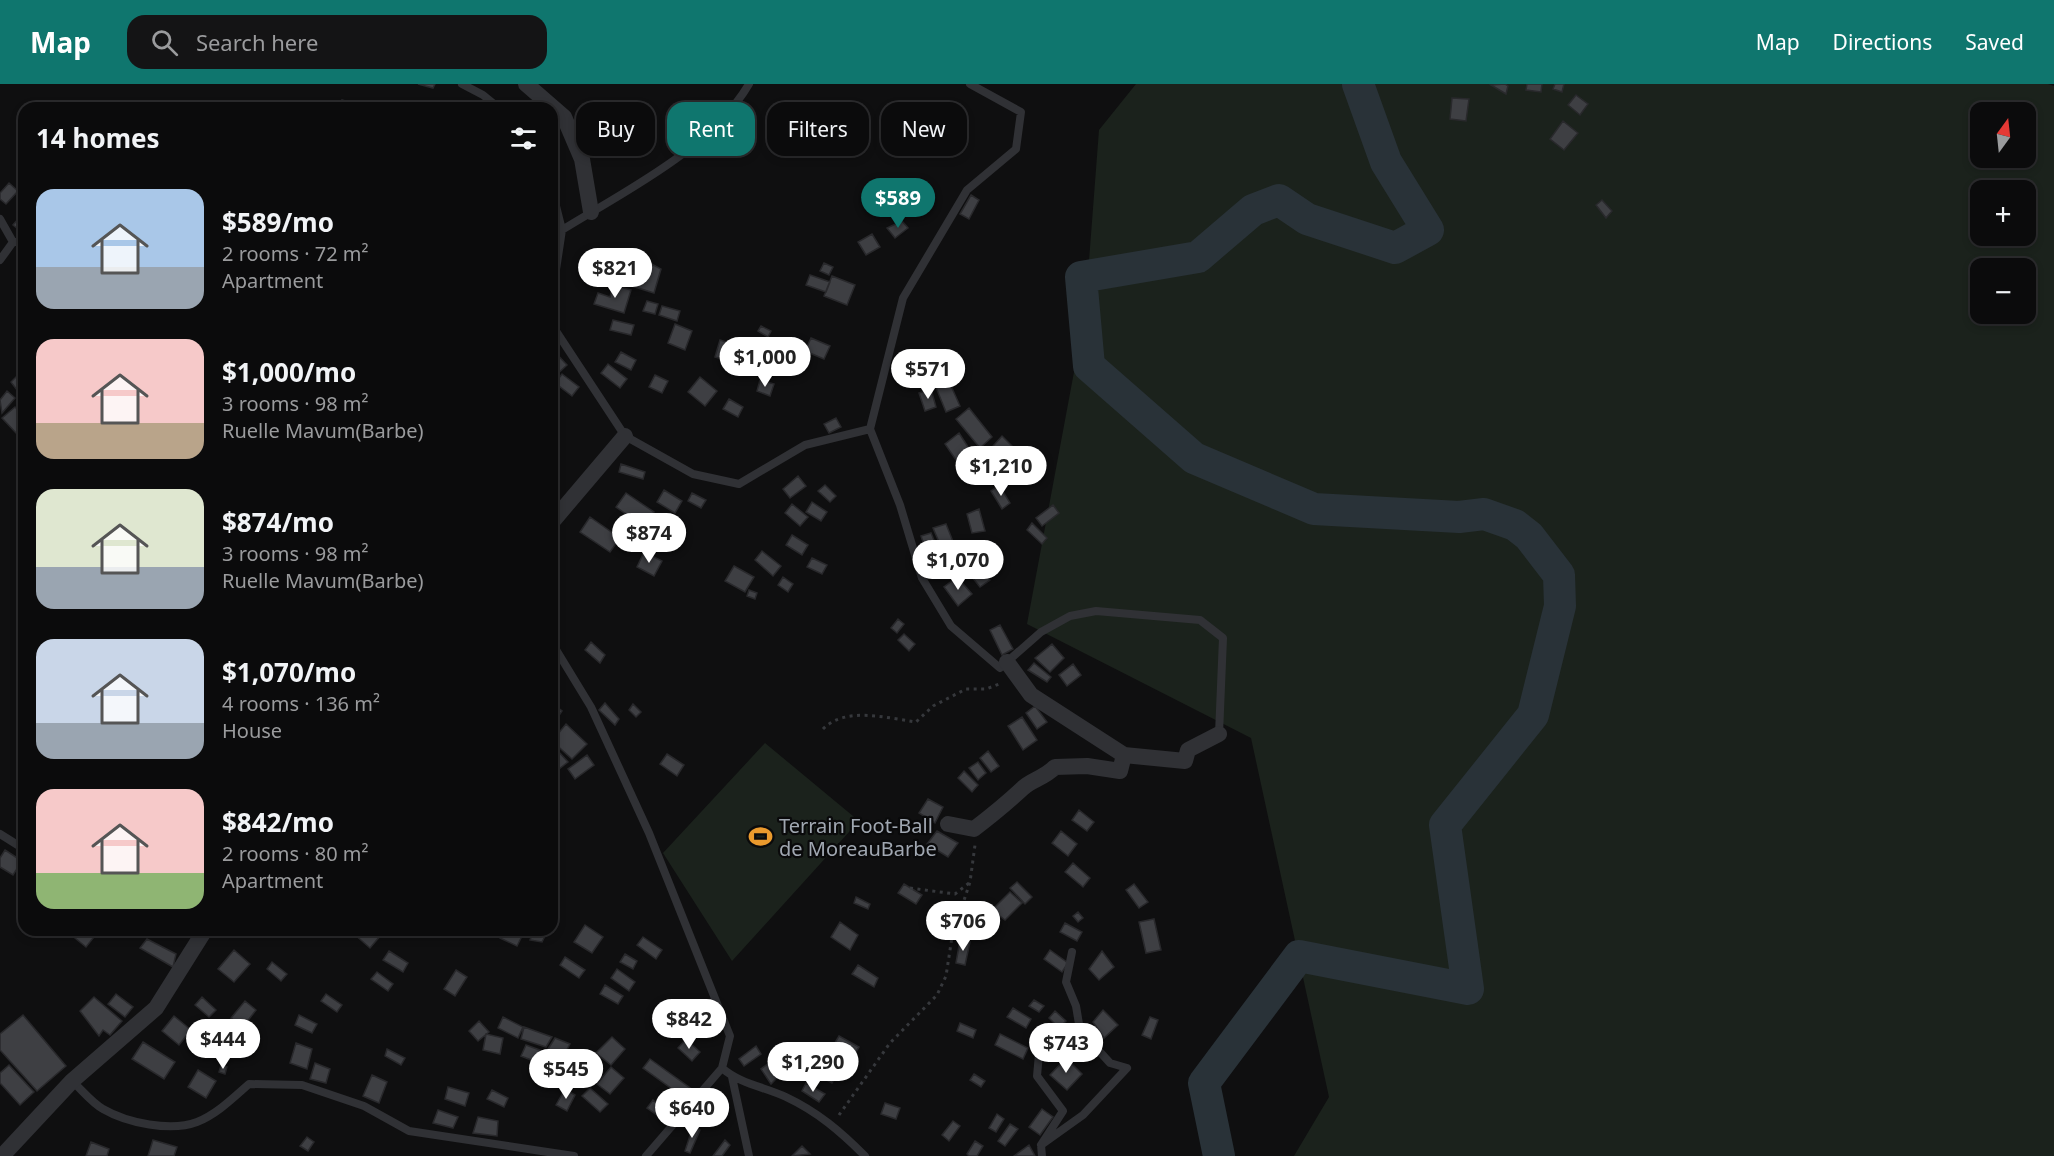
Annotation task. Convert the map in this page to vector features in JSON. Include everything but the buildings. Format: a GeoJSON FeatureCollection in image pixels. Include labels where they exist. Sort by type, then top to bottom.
{"type":"FeatureCollection","features":[{"type":"Feature","properties":{"kind":"street"},"geometry":{"type":"LineString","coordinates":[[525,84],[546,102]]}},
{"type":"Feature","properties":{"kind":"street"},"geometry":{"type":"LineString","coordinates":[[558,112],[564,117],[582,159],[591,212]]}},
{"type":"Feature","properties":{"kind":"street"},"geometry":{"type":"LineString","coordinates":[[558,515],[625,436]]}},
{"type":"Feature","properties":{"kind":"street"},"geometry":{"type":"LineString","coordinates":[[1007,662],[1030,695],[1124,755],[1185,761],[1188,750],[1219,734]]}},
{"type":"Feature","properties":{"kind":"street"},"geometry":{"type":"LineString","coordinates":[[948,824],[974,829],[1016,797],[1024,787],[1044,778],[1055,767],[1087,766],[1120,771],[1124,755]]}},
{"type":"Feature","properties":{"kind":"street"},"geometry":{"type":"LineString","coordinates":[[2,1156],[72,1081],[156,1008],[201,936]]}},
{"type":"Feature","properties":{"kind":"lane"},"geometry":{"type":"LineString","coordinates":[[462,84],[492,102]]}},
{"type":"Feature","properties":{"kind":"lane"},"geometry":{"type":"LineString","coordinates":[[562,230],[680,156],[736,106],[749,84]]}},
{"type":"Feature","properties":{"kind":"lane"},"geometry":{"type":"LineString","coordinates":[[970,84],[1021,112],[1016,149],[967,190],[903,298],[870,429],[900,505],[922,578],[951,626],[1000,668],[1041,632],[1070,616],[1096,611],[1200,620],[1223,638],[1219,734]]}},
{"type":"Feature","properties":{"kind":"lane"},"geometry":{"type":"LineString","coordinates":[[558,214],[562,230],[558,256]]}},
{"type":"Feature","properties":{"kind":"lane"},"geometry":{"type":"LineString","coordinates":[[0,219],[12,242]]}},
{"type":"Feature","properties":{"kind":"lane"},"geometry":{"type":"LineString","coordinates":[[12,242],[18,242]]}},
{"type":"Feature","properties":{"kind":"lane"},"geometry":{"type":"LineString","coordinates":[[0,260],[12,242]]}},
{"type":"Feature","properties":{"kind":"lane"},"geometry":{"type":"LineString","coordinates":[[558,334],[625,436],[693,474],[739,483],[805,445],[870,429]]}},
{"type":"Feature","properties":{"kind":"lane"},"geometry":{"type":"LineString","coordinates":[[558,653],[591,706],[649,833],[730,1036],[722,1068],[646,1156]]}},
{"type":"Feature","properties":{"kind":"lane"},"geometry":{"type":"LineString","coordinates":[[0,834],[18,845]]}},
{"type":"Feature","properties":{"kind":"lane"},"geometry":{"type":"LineString","coordinates":[[1041,1145],[1083,1115],[1127,1068],[1110,1063],[1080,1030],[1076,1006],[1066,982],[1072,952]]}},
{"type":"Feature","properties":{"kind":"lane"},"geometry":{"type":"LineString","coordinates":[[1041,1032],[1037,1076],[1063,1111],[1041,1145],[1042,1156]]}},
{"type":"Feature","properties":{"kind":"lane"},"geometry":{"type":"LineString","coordinates":[[722,1068],[732,1077],[784,1096],[832,1123],[865,1156]]}},
{"type":"Feature","properties":{"kind":"lane"},"geometry":{"type":"LineString","coordinates":[[732,1077],[749,1156]]}},
{"type":"Feature","properties":{"kind":"lane"},"geometry":{"type":"LineString","coordinates":[[72,1081],[103,1109],[134,1121],[168,1126],[196,1122],[225,1105],[249,1084],[302,1085],[364,1106],[409,1131],[574,1156]]}},
{"type":"Feature","properties":{"kind":"path"},"geometry":{"type":"LineString","coordinates":[[823,729],[832,720],[850,715],[916,722],[933,706],[966,690],[1010,684]]}},
{"type":"Feature","properties":{"kind":"path"},"geometry":{"type":"LineString","coordinates":[[832,1123],[853,1099],[890,1043],[937,995],[946,976],[952,937],[970,882],[975,843],[974,829]]}},
{"type":"Feature","properties":{"kind":"path"},"geometry":{"type":"LineString","coordinates":[[910,888],[955,894],[970,882]]}},
{"type":"Feature","properties":{"kind":"shaded area"},"geometry":{"type":"Polygon","coordinates":[[[1136,84],[2048,84],[2054,86],[2054,1156],[1294,1156],[1329,1097],[1251,738],[1027,624],[1085,313],[1099,130],[1136,84]]]}},
{"type":"Feature","properties":{"kind":"shaded area","name":"Terrain Foot-Ball de MoreauBarbe"},"geometry":{"type":"Polygon","coordinates":[[[765,743],[859,821],[732,961],[663,853],[765,743]]]}},
{"type":"Feature","properties":{"kind":"waterway"},"geometry":{"type":"LineString","coordinates":[[1219,1156],[1204,1083],[1299,956],[1468,989],[1445,825],[1533,715],[1560,606],[1559,575],[1529,536],[1515,525],[1484,514],[1459,517],[1314,509],[1194,458],[1089,366],[1081,277],[1198,257],[1253,210],[1279,200],[1307,219],[1395,248],[1428,230],[1386,162],[1358,84]]}},
{"type":"Feature","properties":{"kind":"place","name":"Terrain Foot-Ball de MoreauBarbe"},"geometry":{"type":"Point","coordinates":[761,837]}}]}
